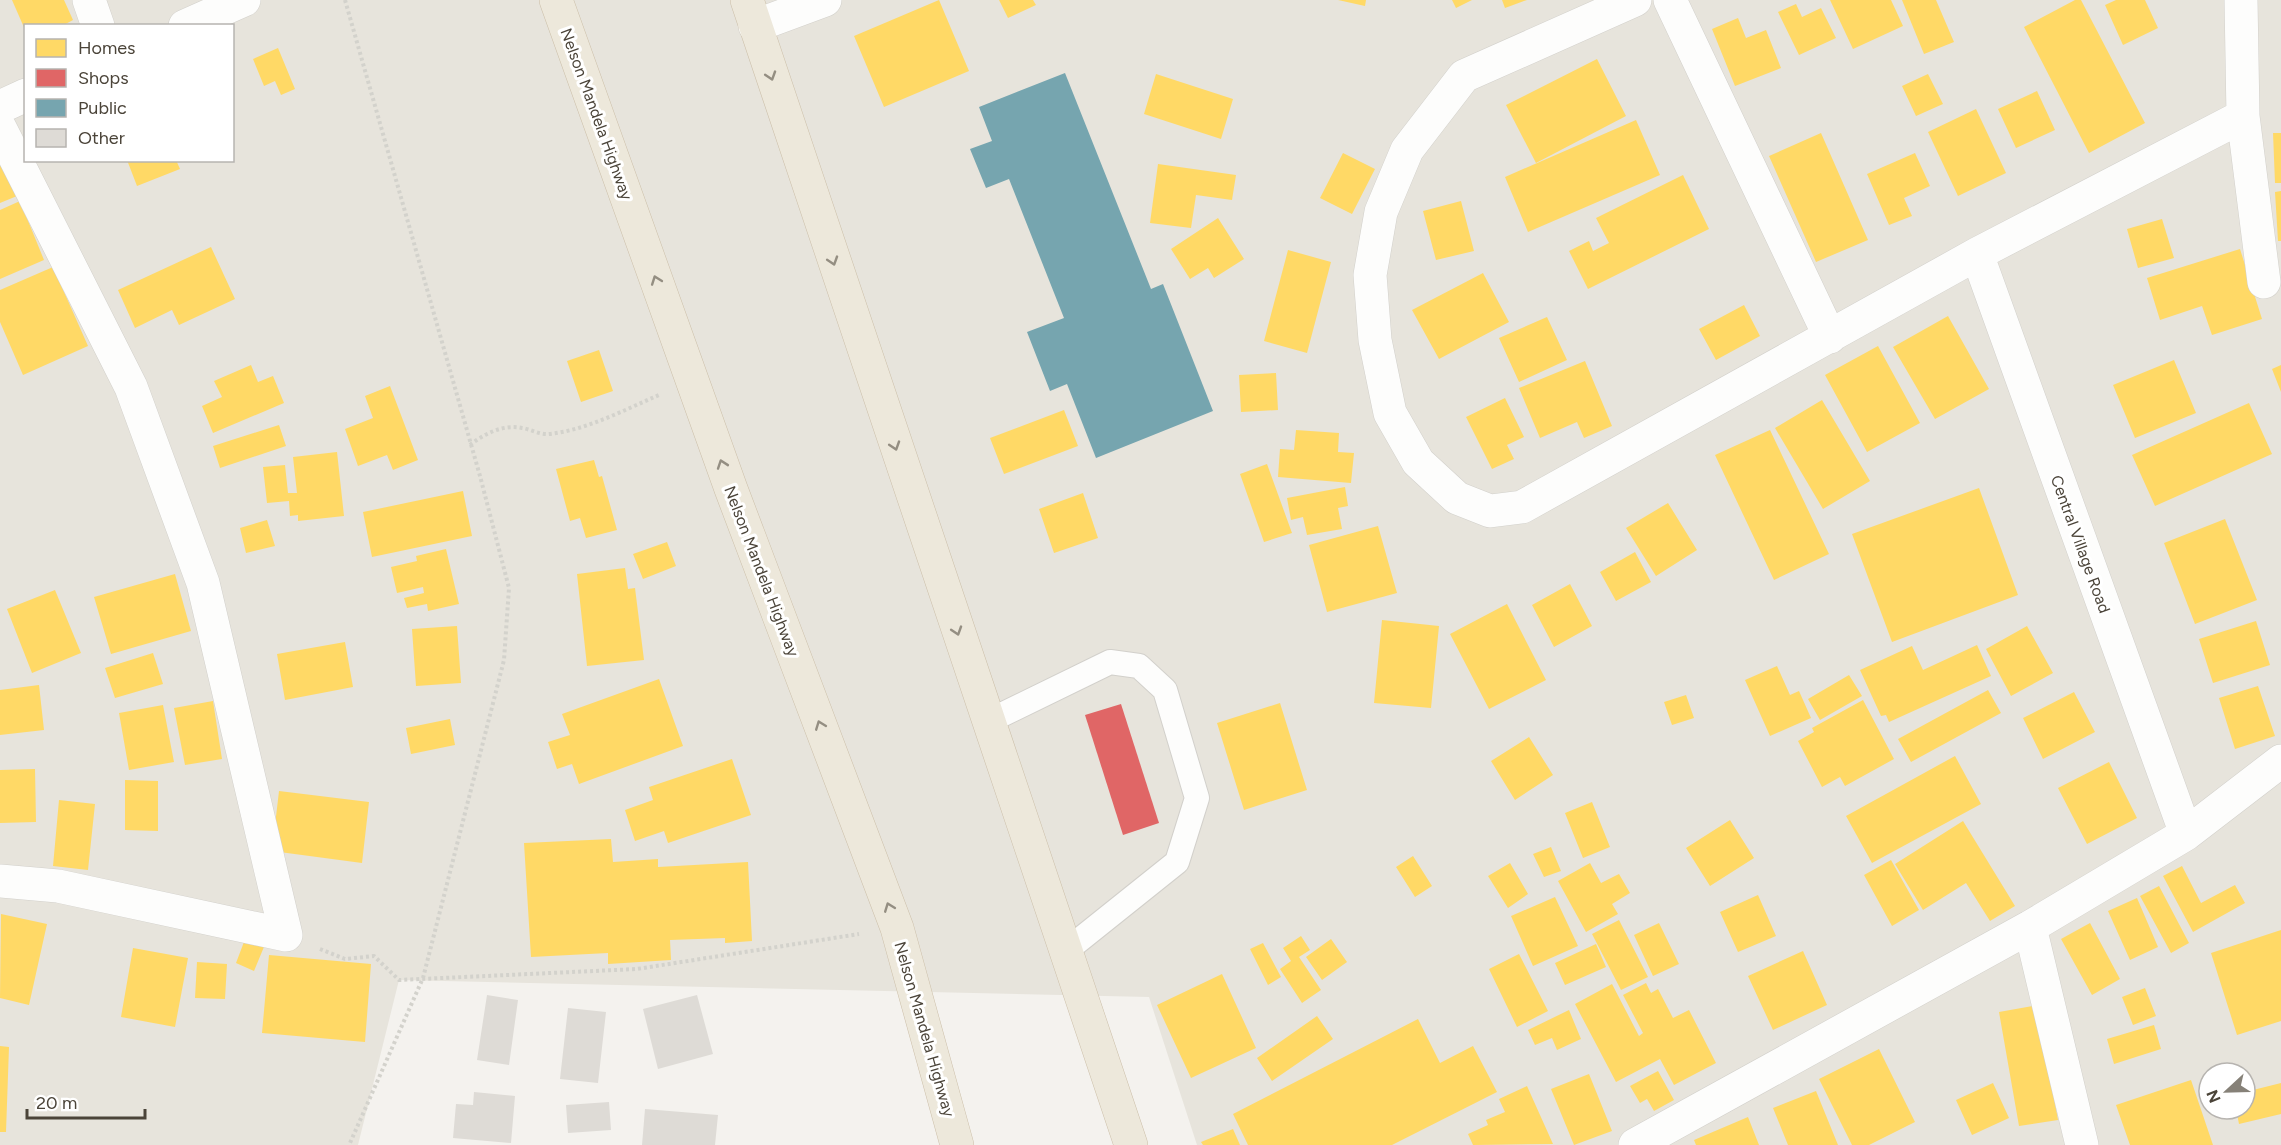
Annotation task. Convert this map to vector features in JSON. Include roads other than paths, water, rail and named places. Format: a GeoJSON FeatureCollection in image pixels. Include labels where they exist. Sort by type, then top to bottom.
{"type":"FeatureCollection","features":[{"type":"Feature","properties":{"kind":"highway","name":"Nelson Mandela Highway"},"geometry":{"type":"LineString","coordinates":[[556,0],[735,500],[897,928],[957,1145]]}},
{"type":"Feature","properties":{"kind":"highway"},"geometry":{"type":"LineString","coordinates":[[751,13],[987,722],[1067,950],[1131,1145]]}},
{"type":"Feature","properties":{"kind":"street"},"geometry":{"type":"LineString","coordinates":[[89,0],[97,24]]}},
{"type":"Feature","properties":{"kind":"street"},"geometry":{"type":"LineString","coordinates":[[190,24],[244,0]]}},
{"type":"Feature","properties":{"kind":"street"},"geometry":{"type":"LineString","coordinates":[[751,13],[825,0]]}},
{"type":"Feature","properties":{"kind":"street"},"geometry":{"type":"LineString","coordinates":[[1635,0],[1464,76],[1407,150],[1381,212],[1370,275],[1377,350],[1390,413],[1418,462],[1457,498],[1490,512],[1522,507],[1977,254],[2243,116]]}},
{"type":"Feature","properties":{"kind":"street"},"geometry":{"type":"LineString","coordinates":[[1670,0],[1830,337]]}},
{"type":"Feature","properties":{"kind":"street"},"geometry":{"type":"LineString","coordinates":[[2241,0],[2243,116],[2264,282]]}},
{"type":"Feature","properties":{"kind":"street"},"geometry":{"type":"LineString","coordinates":[[0,107],[24,96]]}},
{"type":"Feature","properties":{"kind":"street"},"geometry":{"type":"LineString","coordinates":[[0,128],[131,387],[203,583],[286,935],[58,886],[0,881]]}},
{"type":"Feature","properties":{"kind":"street","name":"Central Village Road"},"geometry":{"type":"LineString","coordinates":[[1977,254],[2186,834]]}},
{"type":"Feature","properties":{"kind":"street"},"geometry":{"type":"LineString","coordinates":[[1635,1145],[2030,927],[2186,834],[2280,765]]}},
{"type":"Feature","properties":{"kind":"street"},"geometry":{"type":"LineString","coordinates":[[2030,927],[2082,1145]]}},
{"type":"Feature","properties":{"kind":"lane"},"geometry":{"type":"LineString","coordinates":[[987,722],[1110,662],[1139,666],[1165,690],[1197,798],[1177,862],[1067,950]]}}]}
